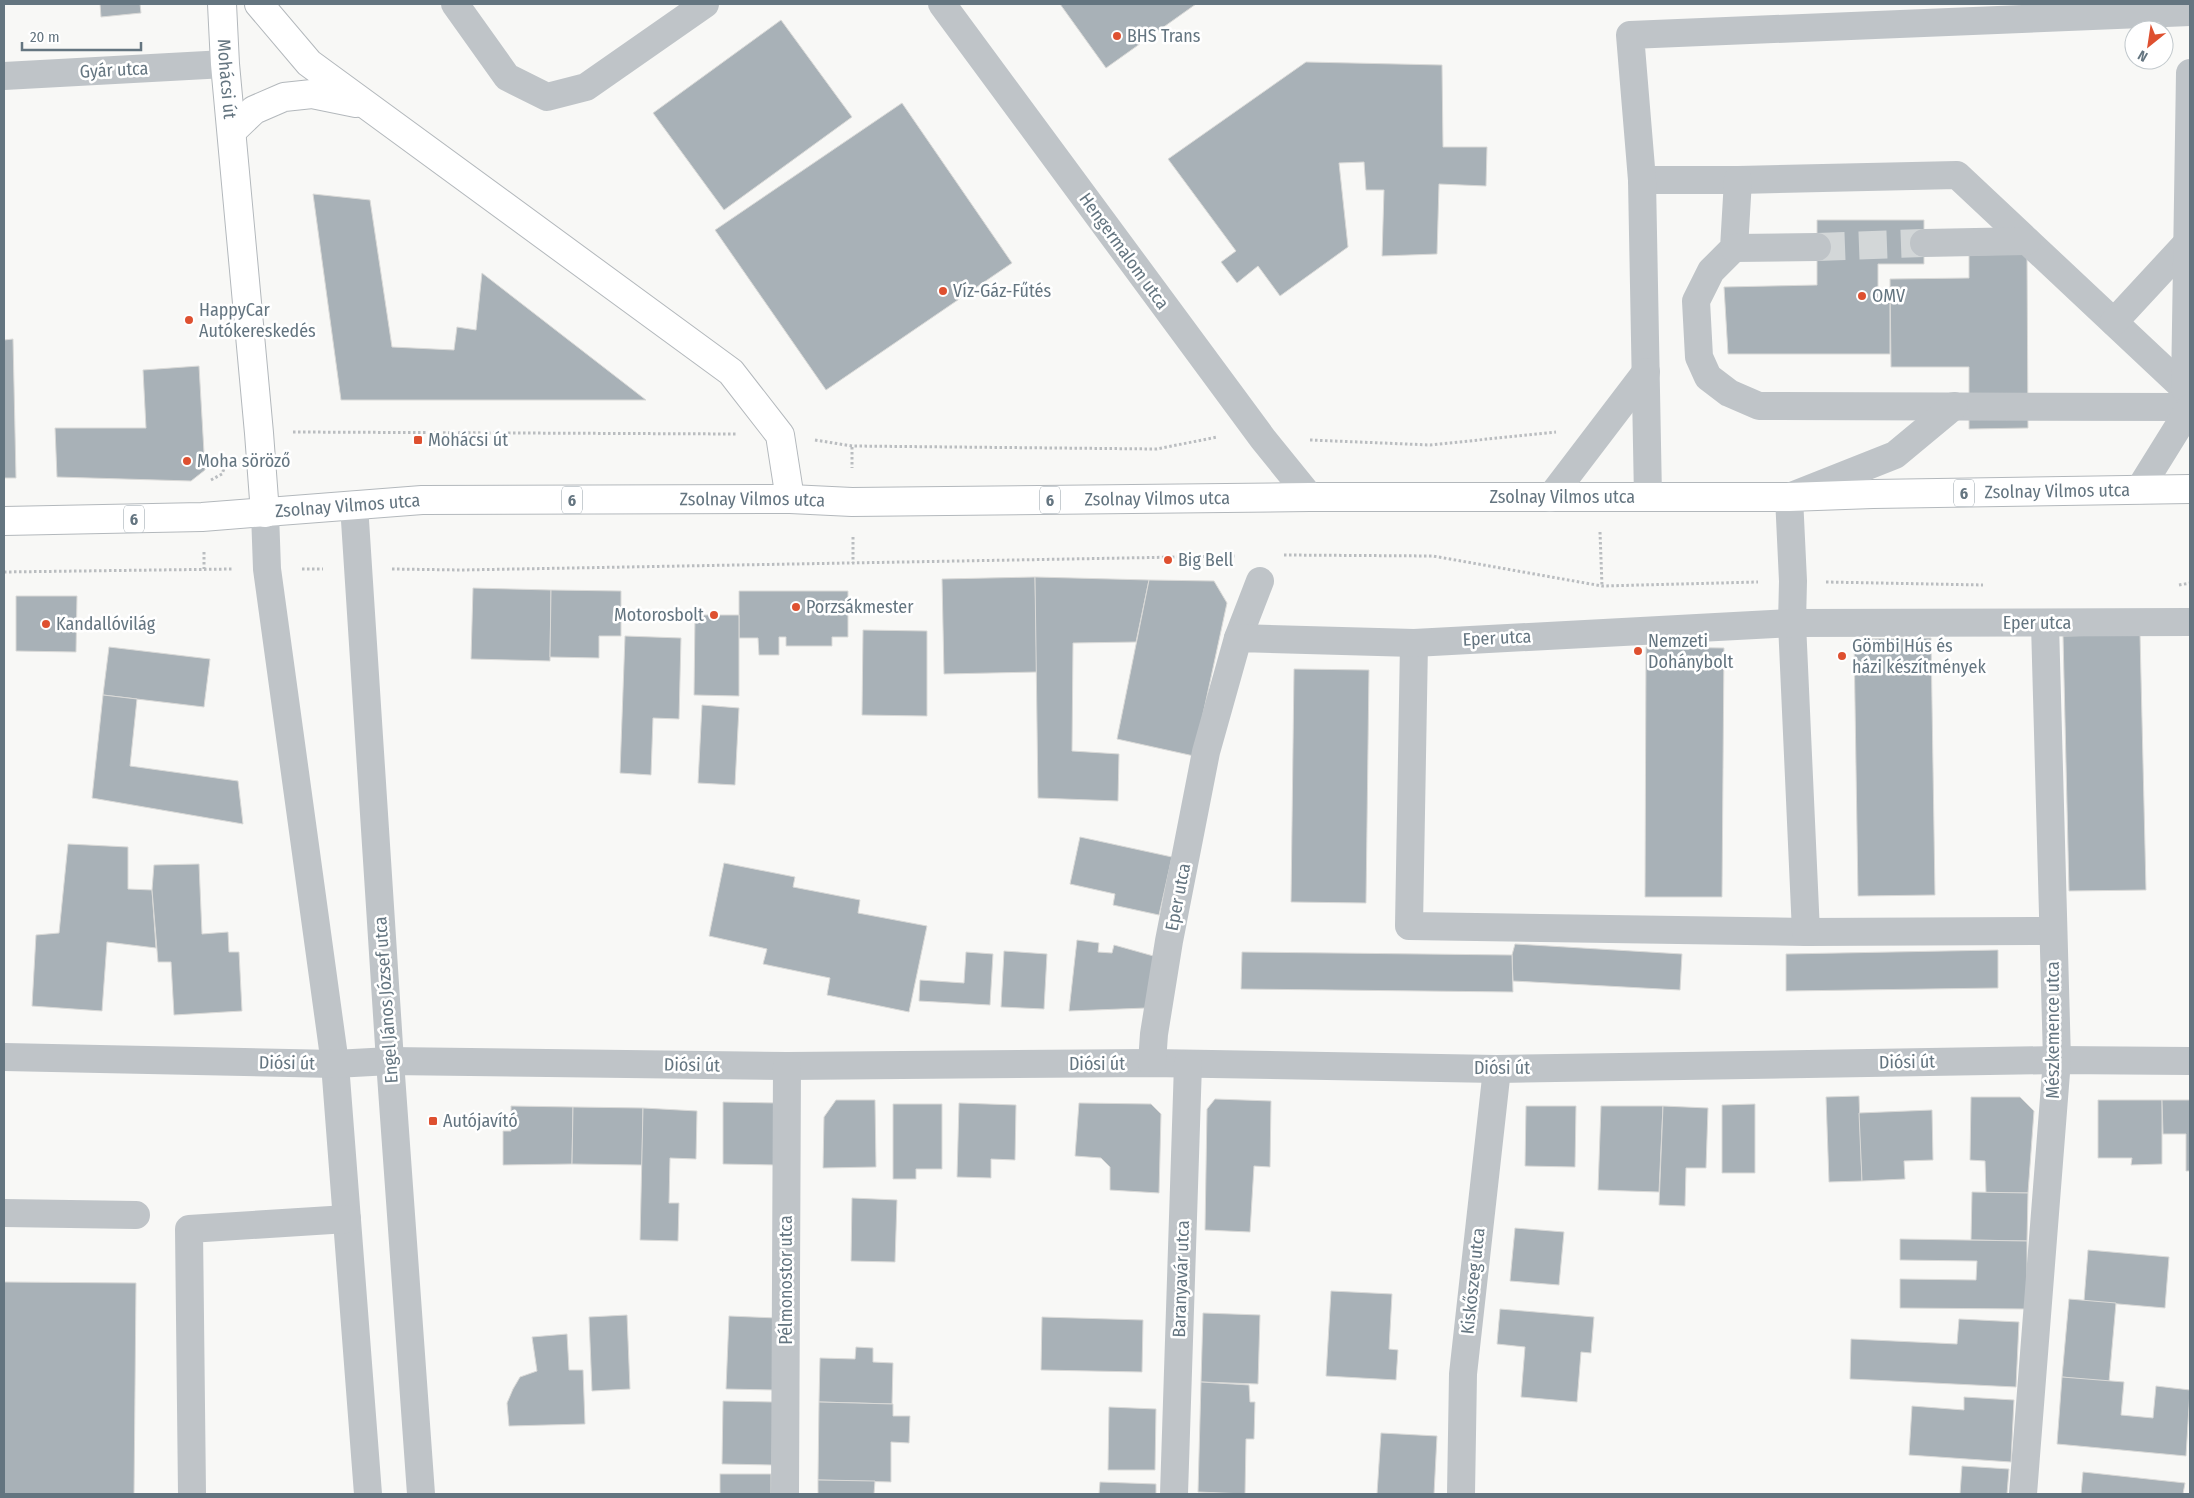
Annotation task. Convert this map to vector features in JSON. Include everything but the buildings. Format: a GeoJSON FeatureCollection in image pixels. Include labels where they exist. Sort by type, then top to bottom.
{"type":"FeatureCollection","features":[{"type":"Feature","properties":{"kind":"main road","name":"Mohácsi út"},"geometry":{"type":"LineString","coordinates":[[222,4],[225,64],[259,433],[264,513]]}},
{"type":"Feature","properties":{"kind":"main road"},"geometry":{"type":"LineString","coordinates":[[259,4],[309,64],[732,372],[780,435],[790,499]]}},
{"type":"Feature","properties":{"kind":"main road"},"geometry":{"type":"LineString","coordinates":[[232,131],[254,110],[284,97],[312,94],[362,104]]}},
{"type":"Feature","properties":{"kind":"main road","name":"Zsolnay Vilmos utca"},"geometry":{"type":"LineString","coordinates":[[4,521],[202,518],[432,500],[790,499],[852,502],[1310,497],[1789,497],[2190,489]]}},
{"type":"Feature","properties":{"kind":"street"},"geometry":{"type":"LineString","coordinates":[[455,4],[508,77],[548,97],[586,87],[705,4]]}},
{"type":"Feature","properties":{"kind":"street","name":"Hengermalom utca"},"geometry":{"type":"LineString","coordinates":[[942,4],[1263,439],[1310,497]]}},
{"type":"Feature","properties":{"kind":"street"},"geometry":{"type":"LineString","coordinates":[[1648,497],[1642,180],[1630,35],[2190,12]]}},
{"type":"Feature","properties":{"kind":"street","name":"Gyár utca"},"geometry":{"type":"LineString","coordinates":[[4,76],[225,64]]}},
{"type":"Feature","properties":{"kind":"street"},"geometry":{"type":"LineString","coordinates":[[2139,490],[2189,402],[2190,72]]}},
{"type":"Feature","properties":{"kind":"street"},"geometry":{"type":"LineString","coordinates":[[1642,180],[1738,180],[1957,175],[2114,322],[2189,402]]}},
{"type":"Feature","properties":{"kind":"street"},"geometry":{"type":"LineString","coordinates":[[1738,180],[1734,248],[1711,271],[1696,301],[1699,357],[1708,378],[1729,393],[1759,406],[1954,406],[2189,402]]}},
{"type":"Feature","properties":{"kind":"street"},"geometry":{"type":"LineString","coordinates":[[1924,243],[2027,241]]}},
{"type":"Feature","properties":{"kind":"street"},"geometry":{"type":"LineString","coordinates":[[2114,322],[2188,242]]}},
{"type":"Feature","properties":{"kind":"street"},"geometry":{"type":"LineString","coordinates":[[1734,248],[1817,247]]}},
{"type":"Feature","properties":{"kind":"street"},"geometry":{"type":"LineString","coordinates":[[1550,498],[1646,372]]}},
{"type":"Feature","properties":{"kind":"street"},"geometry":{"type":"LineString","coordinates":[[1806,932],[1792,623],[1793,581],[1789,497],[1895,456],[1954,406]]}},
{"type":"Feature","properties":{"kind":"street","name":"Engel János József utca"},"geometry":{"type":"LineString","coordinates":[[354,505],[390,1061],[421,1494]]}},
{"type":"Feature","properties":{"kind":"street"},"geometry":{"type":"LineString","coordinates":[[264,513],[267,569],[335,1064],[368,1494]]}},
{"type":"Feature","properties":{"kind":"street"},"geometry":{"type":"LineString","coordinates":[[1238,638],[1260,581]]}},
{"type":"Feature","properties":{"kind":"street","name":"Eper utca"},"geometry":{"type":"LineString","coordinates":[[1152,1063],[1154,1034],[1169,941],[1206,752],[1238,638],[1414,643],[1792,623],[2045,624],[2190,622]]}},
{"type":"Feature","properties":{"kind":"street","name":"Mészkemence utca"},"geometry":{"type":"LineString","coordinates":[[2023,1494],[2057,1060],[2045,624]]}},
{"type":"Feature","properties":{"kind":"street"},"geometry":{"type":"LineString","coordinates":[[1414,643],[1409,926],[1806,932],[2053,931]]}},
{"type":"Feature","properties":{"kind":"street","name":"Diósi út"},"geometry":{"type":"LineString","coordinates":[[4,1057],[335,1064],[390,1061],[788,1066],[1152,1063],[1497,1069],[2057,1060],[2190,1061]]}},
{"type":"Feature","properties":{"kind":"street","name":"Baranyavár utca"},"geometry":{"type":"LineString","coordinates":[[1174,1494],[1188,1064]]}},
{"type":"Feature","properties":{"kind":"street","name":"Pélmonostor utca"},"geometry":{"type":"LineString","coordinates":[[785,1494],[788,1066]]}},
{"type":"Feature","properties":{"kind":"street","name":"Kiskőszeg utca"},"geometry":{"type":"LineString","coordinates":[[1461,1494],[1463,1374],[1497,1069]]}},
{"type":"Feature","properties":{"kind":"street"},"geometry":{"type":"LineString","coordinates":[[4,1213],[136,1216]]}},
{"type":"Feature","properties":{"kind":"street"},"geometry":{"type":"LineString","coordinates":[[192,1494],[189,1229],[347,1219]]}},
{"type":"Feature","properties":{"kind":"path"},"geometry":{"type":"LineString","coordinates":[[204,484],[222,474],[232,447],[259,433],[780,435],[852,446],[1157,449],[1215,437],[1430,445],[1604,427]]}},
{"type":"Feature","properties":{"kind":"path"},"geometry":{"type":"LineString","coordinates":[[1598,498],[1602,586]]}},
{"type":"Feature","properties":{"kind":"path"},"geometry":{"type":"LineString","coordinates":[[1282,555],[1433,556],[1602,586],[1793,581],[1988,585]]}},
{"type":"Feature","properties":{"kind":"path"},"geometry":{"type":"LineString","coordinates":[[4,572],[267,569],[461,570],[1244,556]]}},
{"type":"Feature","properties":{"kind":"path"},"geometry":{"type":"LineString","coordinates":[[2172,586],[2190,583]]}},
{"type":"Feature","properties":{"kind":"tunnel"},"geometry":{"type":"LineString","coordinates":[[1817,247],[1924,243]]}},
{"type":"Feature","properties":{"kind":"place","name":"BHS Trans"},"geometry":{"type":"Point","coordinates":[1117,36]}},
{"type":"Feature","properties":{"kind":"place","name":"Víz-Gáz-Fűtés"},"geometry":{"type":"Point","coordinates":[943,291]}},
{"type":"Feature","properties":{"kind":"place","name":"OMV"},"geometry":{"type":"Point","coordinates":[1862,296]}},
{"type":"Feature","properties":{"kind":"place","name":"HappyCar Autókereskedés"},"geometry":{"type":"Point","coordinates":[189,320]}},
{"type":"Feature","properties":{"kind":"place","name":"Mohácsi út"},"geometry":{"type":"Point","coordinates":[418,440]}},
{"type":"Feature","properties":{"kind":"place","name":"Moha söröző"},"geometry":{"type":"Point","coordinates":[187,461]}},
{"type":"Feature","properties":{"kind":"place","name":"Big Bell"},"geometry":{"type":"Point","coordinates":[1168,560]}},
{"type":"Feature","properties":{"kind":"place","name":"Porzsákmester"},"geometry":{"type":"Point","coordinates":[796,607]}},
{"type":"Feature","properties":{"kind":"place","name":"Motorosbolt"},"geometry":{"type":"Point","coordinates":[714,615]}},
{"type":"Feature","properties":{"kind":"place","name":"Kandallóvilág"},"geometry":{"type":"Point","coordinates":[46,624]}},
{"type":"Feature","properties":{"kind":"place","name":"Nemzeti Dohánybolt"},"geometry":{"type":"Point","coordinates":[1638,651]}},
{"type":"Feature","properties":{"kind":"place","name":"Gömbi Hús és házi készítmények"},"geometry":{"type":"Point","coordinates":[1842,656]}},
{"type":"Feature","properties":{"kind":"place","name":"Autójavító"},"geometry":{"type":"Point","coordinates":[433,1121]}}]}
